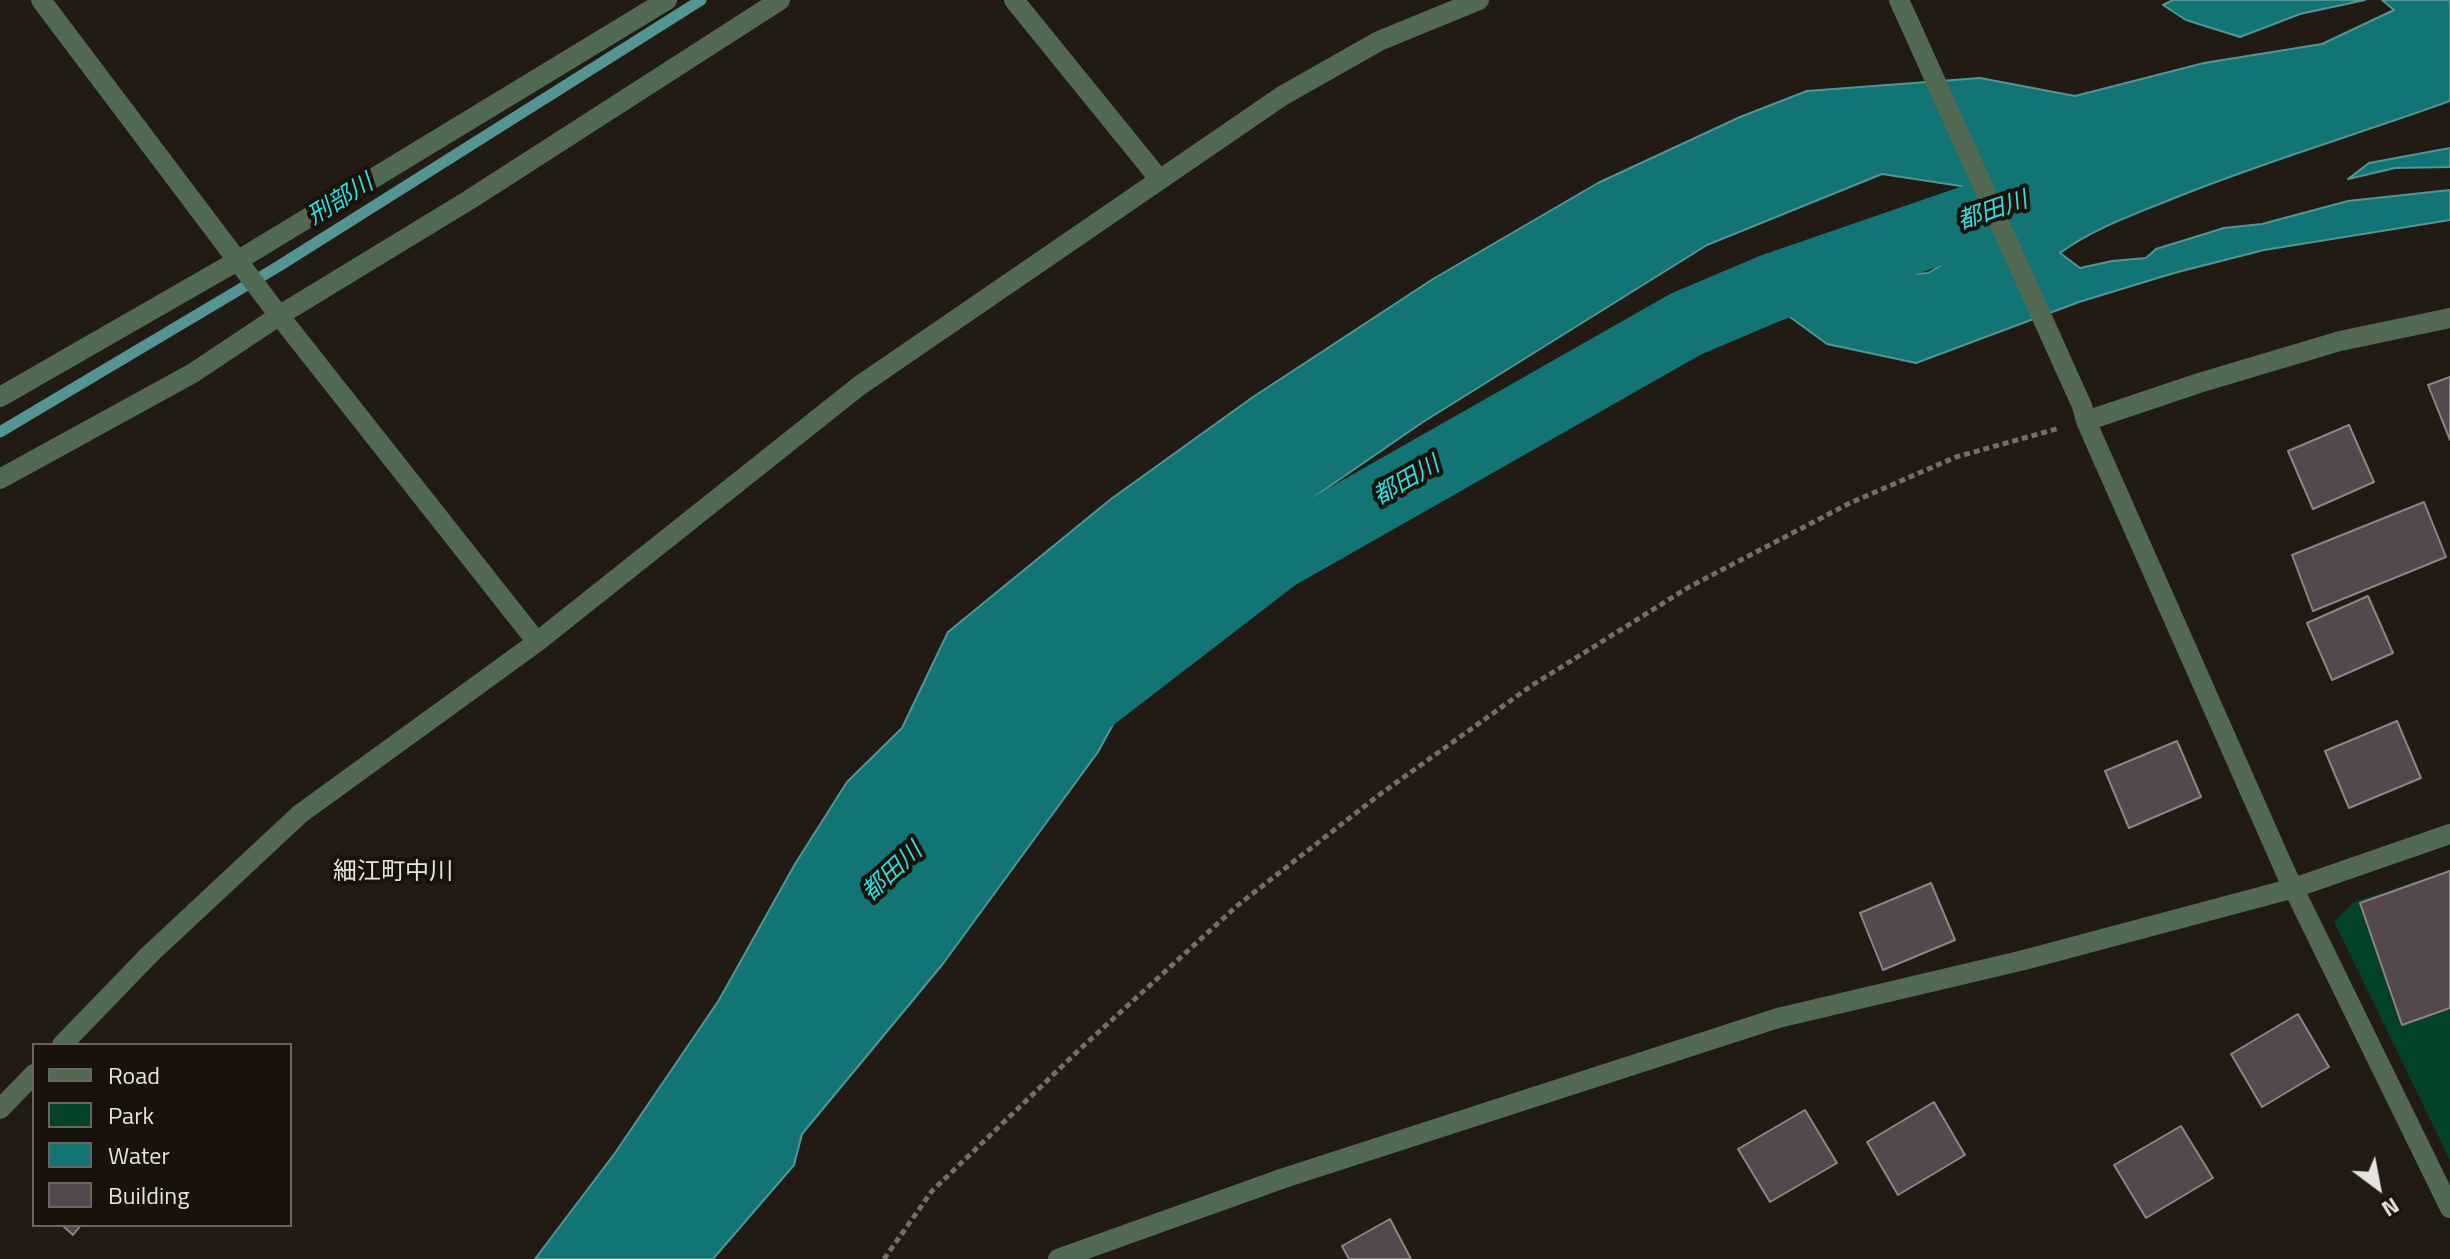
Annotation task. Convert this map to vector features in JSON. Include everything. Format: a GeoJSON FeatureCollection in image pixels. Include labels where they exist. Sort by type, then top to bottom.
{"type":"FeatureCollection","features":[{"type":"Feature","properties":{"kind":"street"},"geometry":{"type":"LineString","coordinates":[[41,0],[277,312],[537,642]]}},
{"type":"Feature","properties":{"kind":"street"},"geometry":{"type":"LineString","coordinates":[[0,397],[240,264],[667,0]]}},
{"type":"Feature","properties":{"kind":"street"},"geometry":{"type":"LineString","coordinates":[[0,479],[193,373],[277,312],[469,200],[780,0]]}},
{"type":"Feature","properties":{"kind":"street"},"geometry":{"type":"LineString","coordinates":[[1014,0],[1160,180]]}},
{"type":"Feature","properties":{"kind":"street"},"geometry":{"type":"LineString","coordinates":[[64,1043],[150,954],[300,814],[537,642],[859,386],[1282,96],[1379,41],[1448,10],[1479,0]]}},
{"type":"Feature","properties":{"kind":"street"},"geometry":{"type":"LineString","coordinates":[[1899,0],[2294,888],[2450,1208]]}},
{"type":"Feature","properties":{"kind":"street"},"geometry":{"type":"LineString","coordinates":[[2084,414],[2340,341],[2450,318]]}},
{"type":"Feature","properties":{"kind":"street"},"geometry":{"type":"LineString","coordinates":[[1058,1259],[1284,1178],[1778,1018],[2024,960],[2294,888],[2450,834]]}},
{"type":"Feature","properties":{"kind":"street"},"geometry":{"type":"LineString","coordinates":[[0,1109],[32,1076]]}},
{"type":"Feature","properties":{"kind":"path"},"geometry":{"type":"LineString","coordinates":[[884,1259],[932,1191],[1079,1050],[1238,905],[1379,795],[1531,686],[1689,587],[1850,503],[1956,457],[2084,414]]}},
{"type":"Feature","properties":{"kind":"green space"},"geometry":{"type":"Polygon","coordinates":[[[2450,870],[2450,1160],[2334,922],[2354,902],[2450,870]]]}},
{"type":"Feature","properties":{"kind":"water"},"geometry":{"type":"Polygon","coordinates":[[[2173,0],[2365,0],[2300,14],[2240,37],[2186,20],[2163,5],[2173,0]]]}},
{"type":"Feature","properties":{"kind":"water"},"geometry":{"type":"Polygon","coordinates":[[[2382,0],[2450,0],[2450,101],[2211,184],[2117,222],[2060,253],[2080,268],[2146,258],[2156,249],[2224,228],[2262,224],[2348,201],[2450,190],[2450,220],[2264,250],[2174,273],[2079,302],[1916,363],[1827,344],[1779,309],[1863,278],[1928,273],[2052,200],[1882,174],[1707,245],[1423,422],[1234,552],[1178,605],[1098,752],[942,965],[802,1134],[794,1165],[713,1259],[535,1259],[615,1153],[719,1000],[795,864],[847,782],[902,728],[948,632],[1111,499],[1253,397],[1433,279],[1598,183],[1740,117],[1807,91],[1980,78],[2075,96],[2204,63],[2322,44],[2394,10],[2382,0]]]}},
{"type":"Feature","properties":{"kind":"water"},"geometry":{"type":"Polygon","coordinates":[[[2450,148],[2450,167],[2395,168],[2348,179],[2369,163],[2450,148]]]}},
{"type":"Feature","properties":{"kind":"building"},"geometry":{"type":"Polygon","coordinates":[[[2450,377],[2450,440],[2428,385],[2450,377]]]}},
{"type":"Feature","properties":{"kind":"building"},"geometry":{"type":"Polygon","coordinates":[[[2349,425],[2374,482],[2313,509],[2288,451],[2349,425]]]}},
{"type":"Feature","properties":{"kind":"building"},"geometry":{"type":"Polygon","coordinates":[[[2424,502],[2446,557],[2313,611],[2292,555],[2424,502]]]}},
{"type":"Feature","properties":{"kind":"building"},"geometry":{"type":"Polygon","coordinates":[[[2368,596],[2393,653],[2332,680],[2307,623],[2368,596]]]}},
{"type":"Feature","properties":{"kind":"building"},"geometry":{"type":"Polygon","coordinates":[[[2397,721],[2421,778],[2349,808],[2325,751],[2397,721]]]}},
{"type":"Feature","properties":{"kind":"building"},"geometry":{"type":"Polygon","coordinates":[[[2177,741],[2201,797],[2129,828],[2105,771],[2177,741]]]}},
{"type":"Feature","properties":{"kind":"building"},"geometry":{"type":"Polygon","coordinates":[[[2450,871],[2450,1008],[2402,1025],[2360,903],[2450,871]]]}},
{"type":"Feature","properties":{"kind":"building"},"geometry":{"type":"Polygon","coordinates":[[[1931,883],[1955,940],[1883,970],[1860,913],[1931,883]]]}},
{"type":"Feature","properties":{"kind":"building"},"geometry":{"type":"Polygon","coordinates":[[[2298,1014],[2329,1067],[2262,1107],[2231,1054],[2298,1014]]]}},
{"type":"Feature","properties":{"kind":"building"},"geometry":{"type":"Polygon","coordinates":[[[1934,1102],[1965,1155],[1898,1195],[1867,1142],[1934,1102]]]}},
{"type":"Feature","properties":{"kind":"building"},"geometry":{"type":"Polygon","coordinates":[[[1805,1110],[1837,1163],[1770,1202],[1738,1149],[1805,1110]]]}},
{"type":"Feature","properties":{"kind":"building"},"geometry":{"type":"Polygon","coordinates":[[[2181,1126],[2213,1178],[2146,1218],[2114,1165],[2181,1126]]]}},
{"type":"Feature","properties":{"kind":"building"},"geometry":{"type":"Polygon","coordinates":[[[1390,1219],[1411,1259],[1349,1259],[1342,1246],[1390,1219]]]}},
{"type":"Feature","properties":{"kind":"building"},"geometry":{"type":"Polygon","coordinates":[[[64,1227],[79,1227],[73,1235],[64,1227]]]}},
{"type":"Feature","properties":{"kind":"waterway","name":"刑部川"},"geometry":{"type":"LineString","coordinates":[[0,432],[279,266],[701,0]]}},
{"type":"Feature","properties":{"kind":"waterway","name":"都田川"},"geometry":{"type":"LineString","coordinates":[[1081,707],[1276,557],[1686,324],[1771,288],[2123,167]]}},
{"type":"Feature","properties":{"kind":"district","name":"細江町中川"},"geometry":{"type":"Point","coordinates":[393,873]}}]}
